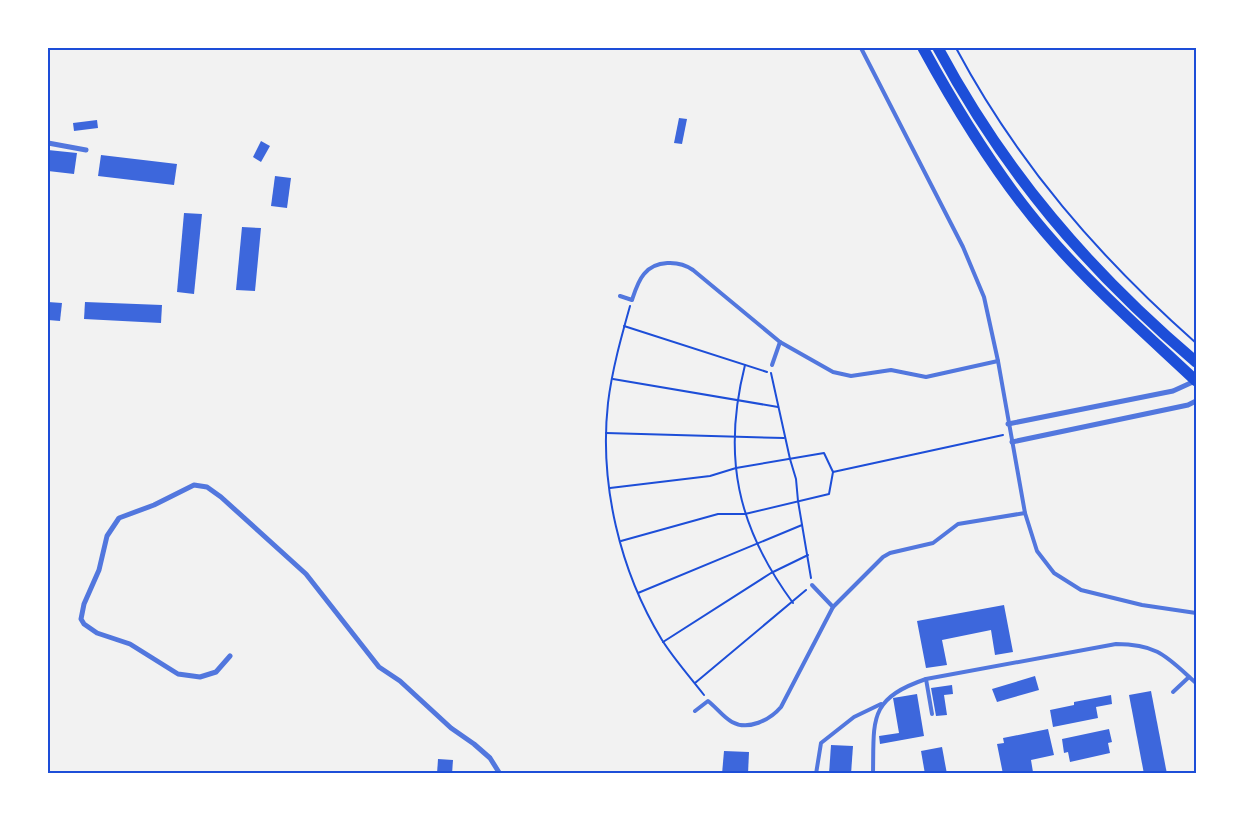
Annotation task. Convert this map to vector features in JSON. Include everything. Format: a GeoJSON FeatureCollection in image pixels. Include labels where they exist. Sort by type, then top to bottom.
{"type":"FeatureCollection","features":[{"type":"Feature","properties":{"kind":"main road"},"geometry":{"type":"LineString","coordinates":[[923,48],[978,141],[1044,231],[1095,286],[1196,381]]}},
{"type":"Feature","properties":{"kind":"main road"},"geometry":{"type":"LineString","coordinates":[[938,48],[988,135],[1055,224],[1102,276],[1196,362]]}},
{"type":"Feature","properties":{"kind":"street"},"geometry":{"type":"LineString","coordinates":[[48,143],[86,150]]}},
{"type":"Feature","properties":{"kind":"street"},"geometry":{"type":"LineString","coordinates":[[1008,424],[1173,391],[1196,381]]}},
{"type":"Feature","properties":{"kind":"street"},"geometry":{"type":"LineString","coordinates":[[1012,442],[1188,406],[1196,401]]}},
{"type":"Feature","properties":{"kind":"street"},"geometry":{"type":"LineString","coordinates":[[230,656],[216,672],[200,677],[178,674],[130,644],[97,633],[84,624],[81,619],[84,604],[99,570],[107,536],[119,518],[154,505],[194,485],[207,487],[221,497],[306,574],[379,666],[400,681],[451,728],[490,758],[500,774]]}},
{"type":"Feature","properties":{"kind":"lane"},"geometry":{"type":"LineString","coordinates":[[860,48],[963,248],[984,297],[998,361],[1025,513],[1036,551],[1044,562],[1066,582],[1081,590],[1108,598],[1196,613]]}},
{"type":"Feature","properties":{"kind":"lane"},"geometry":{"type":"LineString","coordinates":[[620,296],[632,300],[638,282],[650,268],[665,264],[683,265],[692,270],[780,342],[833,372],[852,376],[891,370],[926,377],[998,361]]}},
{"type":"Feature","properties":{"kind":"lane"},"geometry":{"type":"LineString","coordinates":[[772,365],[780,342]]}},
{"type":"Feature","properties":{"kind":"lane"},"geometry":{"type":"LineString","coordinates":[[695,711],[708,700],[732,722],[742,725],[757,723],[776,713],[833,607],[890,553],[934,543],[958,524],[1025,513]]}},
{"type":"Feature","properties":{"kind":"lane"},"geometry":{"type":"LineString","coordinates":[[812,585],[833,607]]}},
{"type":"Feature","properties":{"kind":"lane"},"geometry":{"type":"LineString","coordinates":[[816,774],[821,743],[830,734],[854,718],[882,704],[901,687],[926,679],[1116,644],[1138,644],[1161,652],[1196,683]]}},
{"type":"Feature","properties":{"kind":"lane"},"geometry":{"type":"LineString","coordinates":[[1173,692],[1189,677]]}},
{"type":"Feature","properties":{"kind":"lane"},"geometry":{"type":"LineString","coordinates":[[926,679],[932,714]]}},
{"type":"Feature","properties":{"kind":"lane"},"geometry":{"type":"LineString","coordinates":[[873,774],[874,723],[882,704]]}},
{"type":"Feature","properties":{"kind":"path"},"geometry":{"type":"LineString","coordinates":[[956,48],[1000,125],[1070,217],[1112,265],[1196,343]]}},
{"type":"Feature","properties":{"kind":"path"},"geometry":{"type":"LineString","coordinates":[[632,300],[612,379],[606,433],[610,488],[621,541],[638,593],[664,642],[708,700]]}},
{"type":"Feature","properties":{"kind":"path"},"geometry":{"type":"LineString","coordinates":[[624,326],[770,373]]}},
{"type":"Feature","properties":{"kind":"path"},"geometry":{"type":"LineString","coordinates":[[746,365],[737,399],[734,436],[736,468],[745,514],[771,573],[793,603]]}},
{"type":"Feature","properties":{"kind":"path"},"geometry":{"type":"LineString","coordinates":[[695,683],[793,603],[812,585],[796,479],[770,373],[772,365]]}},
{"type":"Feature","properties":{"kind":"path"},"geometry":{"type":"LineString","coordinates":[[612,379],[778,407]]}},
{"type":"Feature","properties":{"kind":"path"},"geometry":{"type":"LineString","coordinates":[[606,433],[785,438]]}},
{"type":"Feature","properties":{"kind":"path"},"geometry":{"type":"LineString","coordinates":[[834,472],[1010,434]]}},
{"type":"Feature","properties":{"kind":"path"},"geometry":{"type":"LineString","coordinates":[[610,488],[710,476],[736,468],[824,453],[834,472],[829,494],[745,514],[718,514],[621,541]]}},
{"type":"Feature","properties":{"kind":"path"},"geometry":{"type":"LineString","coordinates":[[638,593],[802,524]]}},
{"type":"Feature","properties":{"kind":"path"},"geometry":{"type":"LineString","coordinates":[[664,642],[771,573],[808,555]]}},
{"type":"Feature","properties":{"kind":"building"},"geometry":{"type":"Polygon","coordinates":[[[679,118],[687,119],[682,144],[674,143],[679,118]]]}},
{"type":"Feature","properties":{"kind":"building"},"geometry":{"type":"Polygon","coordinates":[[[97,120],[98,128],[74,131],[73,123],[97,120]]]}},
{"type":"Feature","properties":{"kind":"building"},"geometry":{"type":"Polygon","coordinates":[[[261,141],[270,146],[261,162],[253,157],[261,141]]]}},
{"type":"Feature","properties":{"kind":"building"},"geometry":{"type":"Polygon","coordinates":[[[48,150],[77,153],[74,174],[48,171],[48,150]]]}},
{"type":"Feature","properties":{"kind":"building"},"geometry":{"type":"Polygon","coordinates":[[[101,155],[177,164],[174,185],[98,176],[101,155]]]}},
{"type":"Feature","properties":{"kind":"building"},"geometry":{"type":"Polygon","coordinates":[[[275,176],[291,178],[287,208],[271,206],[275,176]]]}},
{"type":"Feature","properties":{"kind":"building"},"geometry":{"type":"Polygon","coordinates":[[[184,213],[202,214],[194,294],[177,292],[184,213]]]}},
{"type":"Feature","properties":{"kind":"building"},"geometry":{"type":"Polygon","coordinates":[[[242,227],[261,228],[255,291],[236,290],[242,227]]]}},
{"type":"Feature","properties":{"kind":"building"},"geometry":{"type":"Polygon","coordinates":[[[48,302],[62,303],[60,321],[48,320],[48,302]]]}},
{"type":"Feature","properties":{"kind":"building"},"geometry":{"type":"Polygon","coordinates":[[[85,302],[162,305],[161,323],[84,319],[85,302]]]}},
{"type":"Feature","properties":{"kind":"building"},"geometry":{"type":"Polygon","coordinates":[[[1004,605],[1013,652],[995,655],[991,630],[942,640],[947,665],[926,668],[917,621],[1004,605]]]}},
{"type":"Feature","properties":{"kind":"building"},"geometry":{"type":"Polygon","coordinates":[[[1035,676],[1039,690],[997,702],[992,689],[1035,676]]]}},
{"type":"Feature","properties":{"kind":"building"},"geometry":{"type":"Polygon","coordinates":[[[952,685],[953,694],[944,695],[947,715],[936,716],[931,688],[952,685]]]}},
{"type":"Feature","properties":{"kind":"building"},"geometry":{"type":"Polygon","coordinates":[[[1151,691],[1167,774],[1144,774],[1129,695],[1151,691]]]}},
{"type":"Feature","properties":{"kind":"building"},"geometry":{"type":"Polygon","coordinates":[[[917,694],[924,736],[880,744],[879,736],[899,733],[893,698],[917,694]]]}},
{"type":"Feature","properties":{"kind":"building"},"geometry":{"type":"Polygon","coordinates":[[[1111,695],[1112,704],[1096,707],[1098,718],[1053,727],[1050,710],[1074,705],[1074,702],[1111,695]]]}},
{"type":"Feature","properties":{"kind":"building"},"geometry":{"type":"Polygon","coordinates":[[[1048,729],[1054,755],[1031,760],[1033,772],[1003,774],[997,744],[1004,743],[1003,738],[1048,729]]]}},
{"type":"Feature","properties":{"kind":"building"},"geometry":{"type":"Polygon","coordinates":[[[1109,729],[1112,742],[1108,743],[1110,753],[1070,762],[1068,752],[1064,753],[1062,739],[1109,729]]]}},
{"type":"Feature","properties":{"kind":"building"},"geometry":{"type":"Polygon","coordinates":[[[831,745],[853,746],[851,774],[829,774],[831,745]]]}},
{"type":"Feature","properties":{"kind":"building"},"geometry":{"type":"Polygon","coordinates":[[[942,747],[947,774],[925,774],[921,751],[942,747]]]}},
{"type":"Feature","properties":{"kind":"building"},"geometry":{"type":"Polygon","coordinates":[[[724,751],[749,752],[748,774],[722,774],[724,751]]]}},
{"type":"Feature","properties":{"kind":"building"},"geometry":{"type":"Polygon","coordinates":[[[438,759],[453,760],[452,774],[437,774],[438,759]]]}}]}
